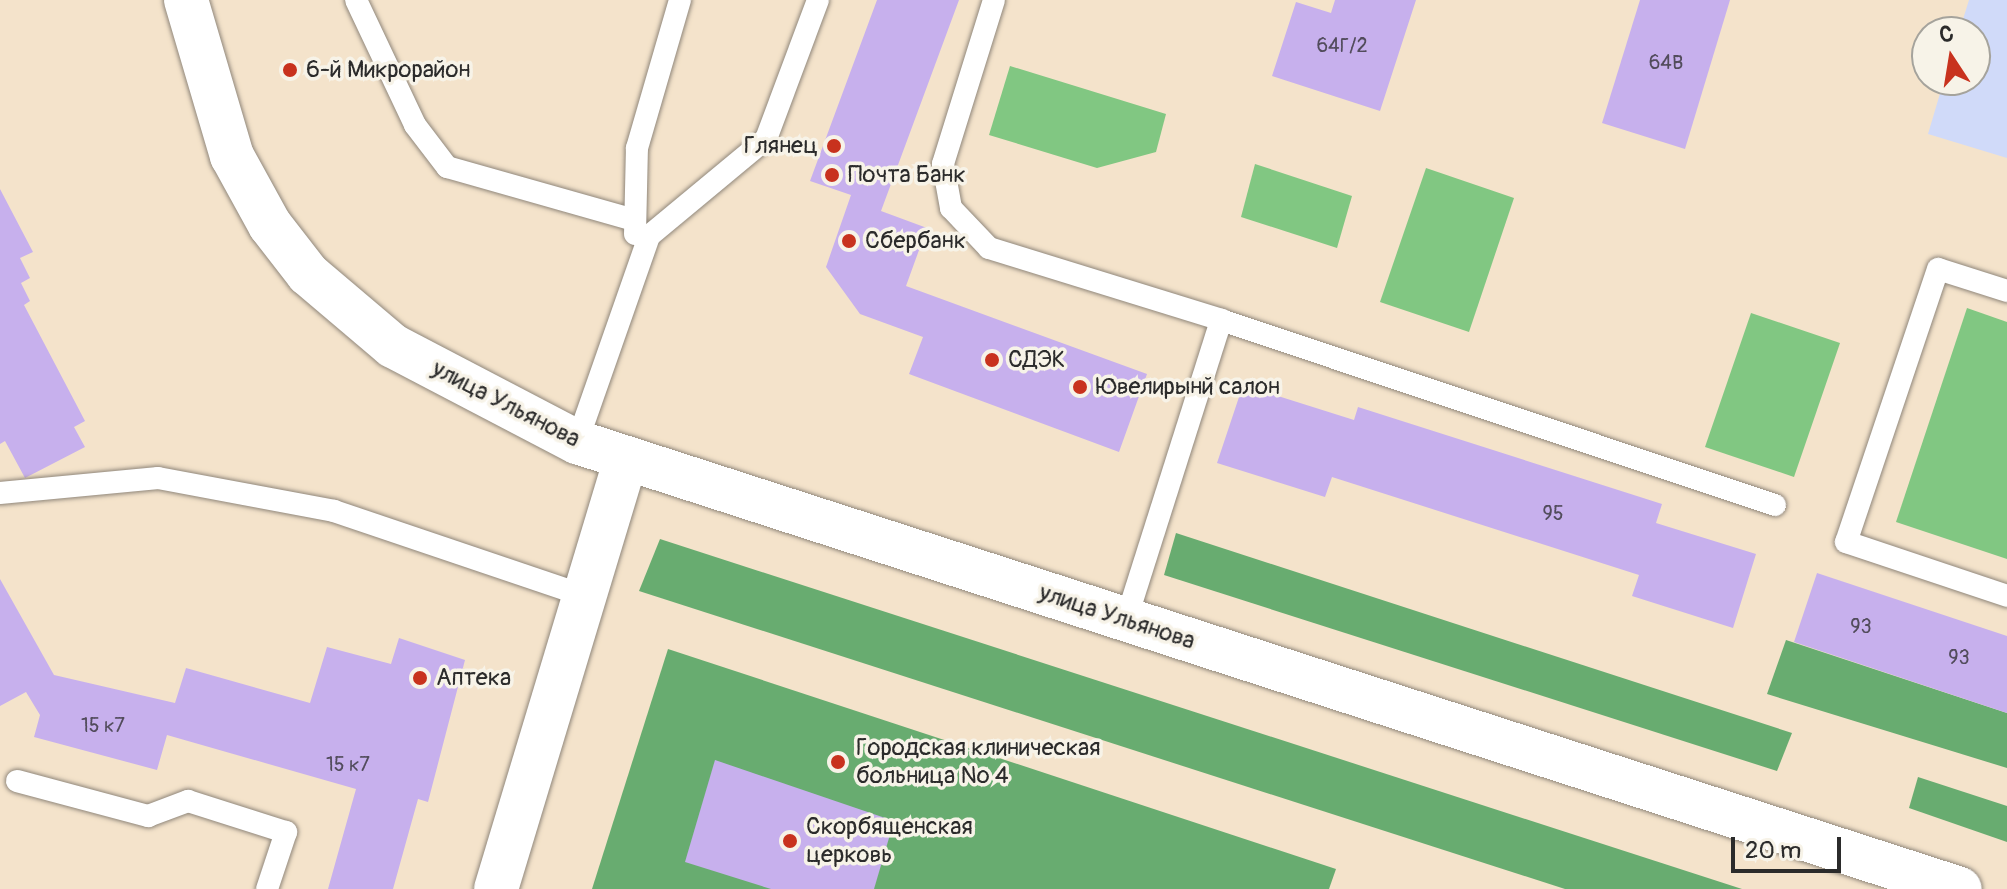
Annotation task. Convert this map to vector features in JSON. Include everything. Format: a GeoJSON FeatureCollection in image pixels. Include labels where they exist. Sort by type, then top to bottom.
{"type":"FeatureCollection","features":[{"type":"Feature","properties":{"kind":"main road","name":"улица Ульянова"},"geometry":{"type":"LineString","coordinates":[[186,0],[232,156],[270,225],[308,274],[393,346],[577,442],[625,461],[1126,620],[1909,881],[1960,889]]}},
{"type":"Feature","properties":{"kind":"main road"},"geometry":{"type":"LineString","coordinates":[[496,889],[582,595],[625,461]]}},
{"type":"Feature","properties":{"kind":"lane"},"geometry":{"type":"LineString","coordinates":[[356,0],[415,125],[447,167],[634,220]]}},
{"type":"Feature","properties":{"kind":"lane"},"geometry":{"type":"LineString","coordinates":[[637,271],[634,220],[637,148],[680,0]]}},
{"type":"Feature","properties":{"kind":"lane"},"geometry":{"type":"LineString","coordinates":[[577,442],[649,236],[766,139],[818,0]]}},
{"type":"Feature","properties":{"kind":"lane"},"geometry":{"type":"LineString","coordinates":[[994,0],[943,164],[951,208],[989,248],[1221,320],[1775,505]]}},
{"type":"Feature","properties":{"kind":"lane"},"geometry":{"type":"LineString","coordinates":[[2007,291],[1938,269],[1846,542],[2007,596]]}},
{"type":"Feature","properties":{"kind":"lane"},"geometry":{"type":"LineString","coordinates":[[1126,620],[1221,320]]}},
{"type":"Feature","properties":{"kind":"lane"},"geometry":{"type":"LineString","coordinates":[[0,493],[158,478],[334,511],[582,595]]}},
{"type":"Feature","properties":{"kind":"lane"},"geometry":{"type":"LineString","coordinates":[[17,781],[148,816],[188,801],[286,832],[267,889]]}},
{"type":"Feature","properties":{"kind":"shaded area"},"geometry":{"type":"Polygon","coordinates":[[[1969,0],[2007,0],[2007,158],[1928,134],[1939,96],[1991,96],[1991,16],[1964,16],[1969,0]]]}},
{"type":"Feature","properties":{"kind":"green space"},"geometry":{"type":"Polygon","coordinates":[[[1010,66],[1166,114],[1156,152],[1097,168],[989,135],[1010,66]]]}},
{"type":"Feature","properties":{"kind":"green space"},"geometry":{"type":"Polygon","coordinates":[[[1255,164],[1352,196],[1337,248],[1241,217],[1255,164]]]}},
{"type":"Feature","properties":{"kind":"green space"},"geometry":{"type":"Polygon","coordinates":[[[1426,168],[1514,198],[1469,332],[1380,302],[1426,168]]]}},
{"type":"Feature","properties":{"kind":"green space"},"geometry":{"type":"Polygon","coordinates":[[[1967,308],[2007,322],[2007,559],[1896,522],[1967,308]]]}},
{"type":"Feature","properties":{"kind":"green space"},"geometry":{"type":"Polygon","coordinates":[[[1751,313],[1840,343],[1794,477],[1705,447],[1751,313]]]}},
{"type":"Feature","properties":{"kind":"green space"},"geometry":{"type":"Polygon","coordinates":[[[1176,533],[1792,733],[1777,771],[1164,575],[1176,533]]]}},
{"type":"Feature","properties":{"kind":"green space"},"geometry":{"type":"Polygon","coordinates":[[[660,539],[1742,889],[1565,889],[639,591],[660,539]]]}},
{"type":"Feature","properties":{"kind":"green space"},"geometry":{"type":"Polygon","coordinates":[[[1786,640],[2007,713],[2007,768],[1767,694],[1786,640]]]}},
{"type":"Feature","properties":{"kind":"green space","name":"Городская клиническая больница № 4"},"geometry":{"type":"Polygon","coordinates":[[[668,649],[1336,869],[1329,889],[592,889],[668,649]]]}},
{"type":"Feature","properties":{"kind":"green space"},"geometry":{"type":"Polygon","coordinates":[[[1918,777],[2007,806],[2007,842],[1909,808],[1918,777]]]}},
{"type":"Feature","properties":{"kind":"building"},"geometry":{"type":"Polygon","coordinates":[[[877,0],[959,0],[881,211],[927,228],[906,286],[1147,374],[1119,452],[909,374],[923,337],[860,314],[826,267],[851,195],[810,181],[877,0]]]}},
{"type":"Feature","properties":{"kind":"building"},"geometry":{"type":"Polygon","coordinates":[[[1335,0],[1416,0],[1380,111],[1272,76],[1296,2],[1331,13],[1335,0]]]}},
{"type":"Feature","properties":{"kind":"building"},"geometry":{"type":"Polygon","coordinates":[[[1640,0],[1730,0],[1685,149],[1602,123],[1640,0]]]}},
{"type":"Feature","properties":{"kind":"building"},"geometry":{"type":"Polygon","coordinates":[[[0,189],[33,252],[20,258],[30,278],[21,283],[30,301],[24,305],[85,421],[74,427],[85,447],[25,478],[5,441],[0,444],[0,189]]]}},
{"type":"Feature","properties":{"kind":"building"},"geometry":{"type":"Polygon","coordinates":[[[1243,385],[1354,420],[1358,407],[1662,504],[1656,523],[1756,554],[1733,628],[1632,596],[1639,575],[1332,477],[1325,497],[1217,463],[1243,385]]]}},
{"type":"Feature","properties":{"kind":"building"},"geometry":{"type":"Polygon","coordinates":[[[1817,573],[2007,636],[2007,713],[1794,642],[1817,573]]]}},
{"type":"Feature","properties":{"kind":"building"},"geometry":{"type":"Polygon","coordinates":[[[0,579],[54,675],[175,703],[186,668],[310,703],[327,647],[391,664],[399,638],[465,660],[428,802],[418,799],[393,889],[328,889],[356,789],[167,735],[157,770],[34,737],[40,715],[26,692],[0,706],[0,579]]]}},
{"type":"Feature","properties":{"kind":"building","name":"Скорбященская церковь"},"geometry":{"type":"Polygon","coordinates":[[[715,760],[894,821],[874,889],[771,889],[685,862],[715,760]]]}},
{"type":"Feature","properties":{"kind":"place","name":"6-й Микрорайон"},"geometry":{"type":"Point","coordinates":[290,70]}},
{"type":"Feature","properties":{"kind":"place","name":"Глянец"},"geometry":{"type":"Point","coordinates":[834,146]}},
{"type":"Feature","properties":{"kind":"place","name":"Почта Банк"},"geometry":{"type":"Point","coordinates":[832,175]}},
{"type":"Feature","properties":{"kind":"place","name":"Сбербанк"},"geometry":{"type":"Point","coordinates":[849,241]}},
{"type":"Feature","properties":{"kind":"place","name":"СДЭК"},"geometry":{"type":"Point","coordinates":[992,360]}},
{"type":"Feature","properties":{"kind":"place","name":"Ювелирынй салон"},"geometry":{"type":"Point","coordinates":[1080,387]}},
{"type":"Feature","properties":{"kind":"place","name":"Аптека"},"geometry":{"type":"Point","coordinates":[420,678]}},
{"type":"Feature","properties":{"kind":"place","name":"Городская клиническая больница № 4"},"geometry":{"type":"Point","coordinates":[838,762]}},
{"type":"Feature","properties":{"kind":"place","name":"Скорбященская церковь"},"geometry":{"type":"Point","coordinates":[790,841]}}]}
